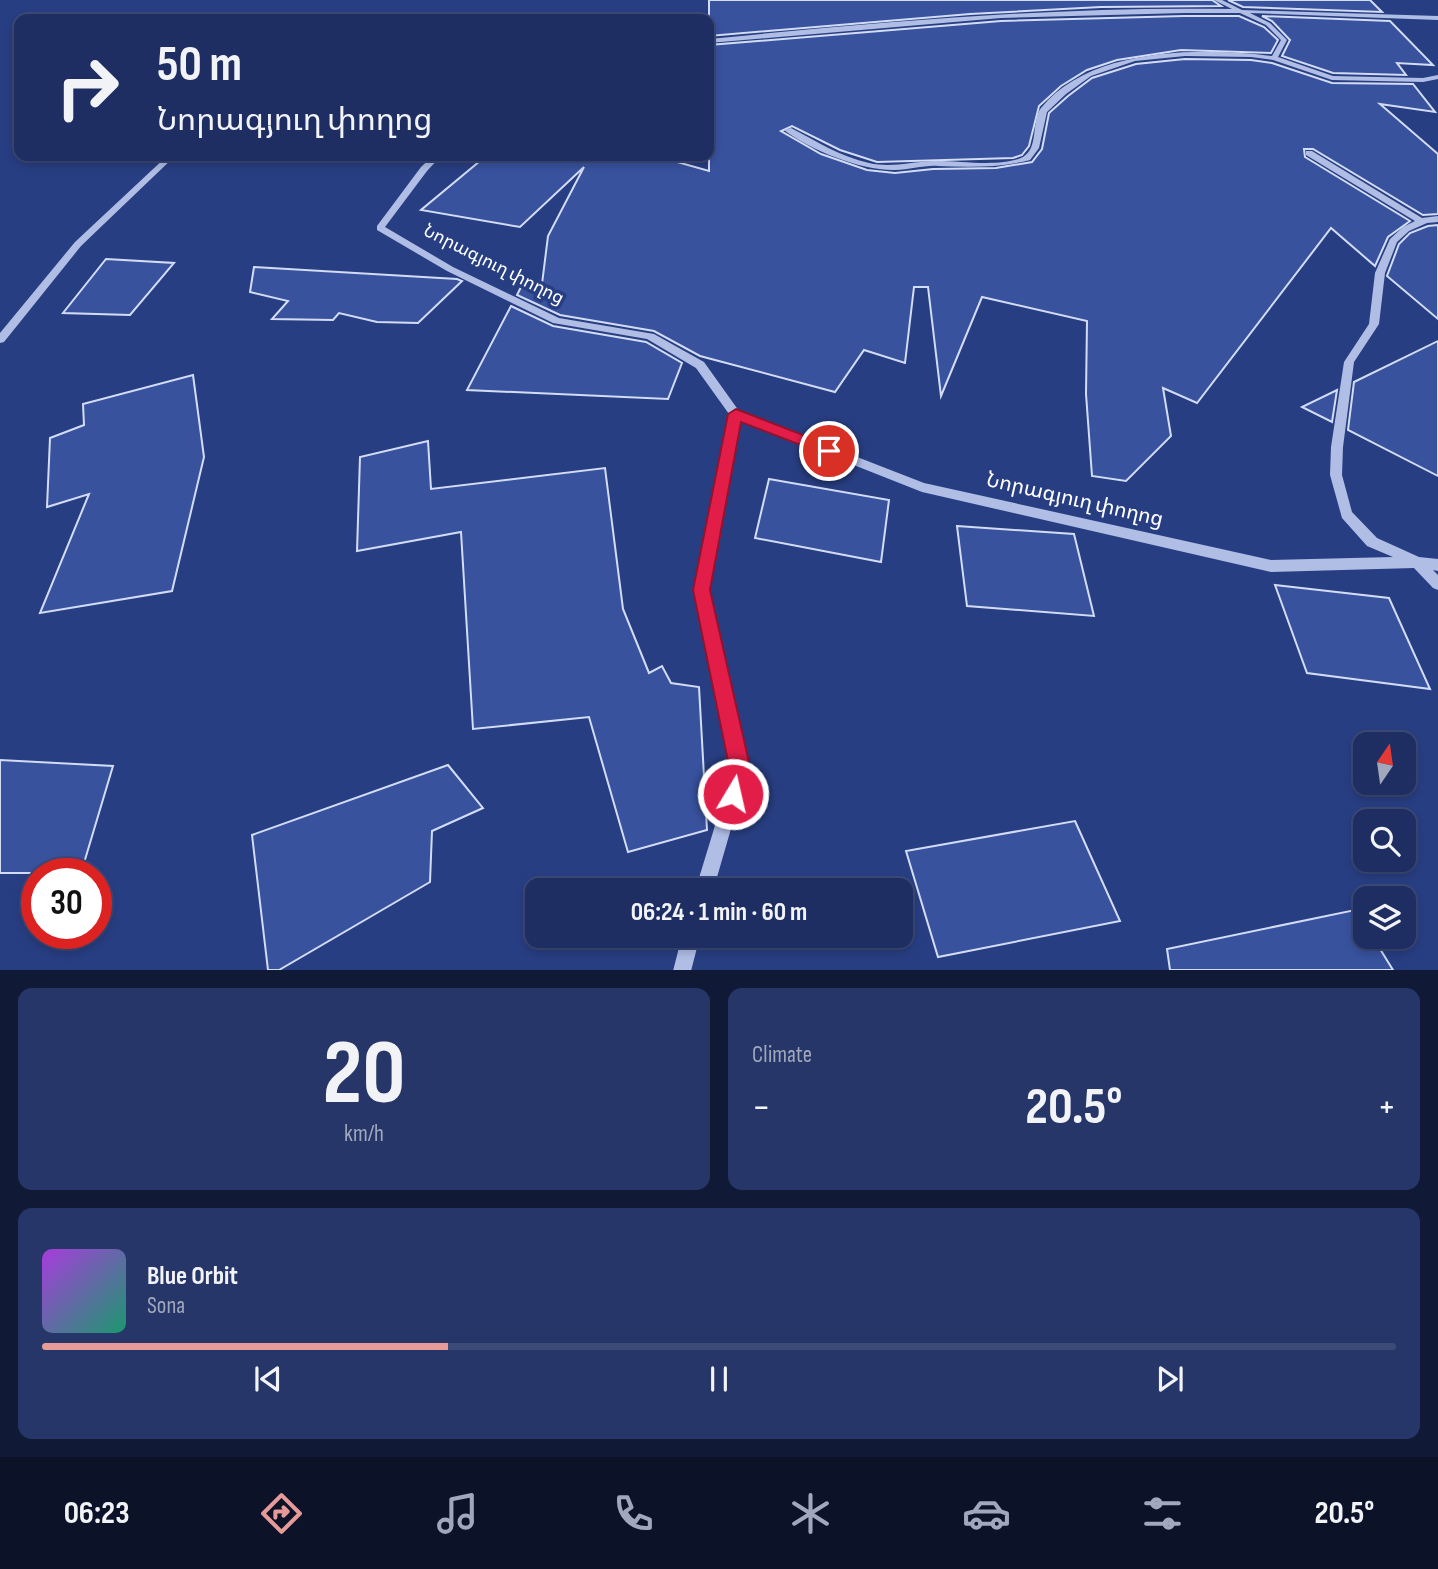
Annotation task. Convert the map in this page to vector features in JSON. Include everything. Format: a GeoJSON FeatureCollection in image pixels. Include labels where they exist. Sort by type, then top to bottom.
{"type":"FeatureCollection","features":[{"type":"Feature","properties":{"kind":"street"},"geometry":{"type":"LineString","coordinates":[[1217,0],[1268,24],[1284,40],[1274,58]]}},
{"type":"Feature","properties":{"kind":"street"},"geometry":{"type":"LineString","coordinates":[[714,40],[841,27],[1085,13],[1238,11],[1438,18]]}},
{"type":"Feature","properties":{"kind":"street"},"geometry":{"type":"LineString","coordinates":[[788,130],[839,155],[873,167],[895,169],[923,163],[969,166],[1027,158],[1032,153],[1043,111],[1063,92],[1088,75],[1134,58],[1251,55],[1274,58],[1332,78],[1423,80],[1438,77]]}},
{"type":"Feature","properties":{"kind":"street"},"geometry":{"type":"LineString","coordinates":[[1309,153],[1422,222]]}},
{"type":"Feature","properties":{"kind":"street"},"geometry":{"type":"LineString","coordinates":[[0,340],[78,244],[166,161]]}},
{"type":"Feature","properties":{"kind":"street","name":"Նորագյուղ փողոց"},"geometry":{"type":"LineString","coordinates":[[433,161],[380,228],[450,269],[557,321],[650,336],[700,365],[736,414],[922,487],[1271,566],[1417,562],[1438,565]]}},
{"type":"Feature","properties":{"kind":"street","name":"Նորագյուղ փողոց"},"geometry":{"type":"LineString","coordinates":[[1438,219],[1405,229],[1393,241],[1380,273],[1374,324],[1349,362],[1337,447],[1336,475],[1346,514],[1372,542],[1417,562],[1438,584]]}},
{"type":"Feature","properties":{"kind":"street"},"geometry":{"type":"LineString","coordinates":[[708,878],[740,771],[702,590],[736,414]]}},
{"type":"Feature","properties":{"kind":"street"},"geometry":{"type":"LineString","coordinates":[[682,970],[688,948]]}},
{"type":"Feature","properties":{"kind":"building"},"geometry":{"type":"Polygon","coordinates":[[[709,0],[1212,0],[1221,6],[1101,7],[970,14],[714,36],[714,14],[709,14],[709,0]]]}},
{"type":"Feature","properties":{"kind":"building"},"geometry":{"type":"Polygon","coordinates":[[[1228,0],[1370,0],[1382,12],[1243,7],[1228,0]]]}},
{"type":"Feature","properties":{"kind":"building"},"geometry":{"type":"Polygon","coordinates":[[[1239,16],[1264,27],[1278,40],[1271,53],[1181,50],[1117,60],[1087,70],[1061,86],[1039,106],[1029,146],[1022,155],[1013,158],[877,162],[840,150],[792,126],[781,131],[821,154],[867,170],[895,173],[933,169],[996,168],[1032,162],[1042,149],[1049,113],[1092,78],[1136,64],[1185,59],[1251,60],[1272,63],[1332,83],[1413,84],[1435,112],[1380,104],[1438,154],[1438,214],[1423,215],[1313,149],[1304,149],[1305,157],[1410,221],[1388,237],[1375,266],[1331,228],[1197,403],[1163,388],[1171,436],[1126,481],[1092,476],[1086,394],[1087,321],[982,297],[941,396],[928,287],[914,287],[905,363],[864,350],[835,392],[700,356],[654,331],[560,315],[517,295],[523,283],[542,284],[548,236],[584,167],[520,227],[421,210],[480,161],[674,161],[709,171],[709,161],[714,161],[714,45],[1001,21],[1239,16]]]}},
{"type":"Feature","properties":{"kind":"building"},"geometry":{"type":"Polygon","coordinates":[[[1262,16],[1390,21],[1433,65],[1397,63],[1406,75],[1333,73],[1282,56],[1290,40],[1272,21],[1262,16]]]}},
{"type":"Feature","properties":{"kind":"building"},"geometry":{"type":"Polygon","coordinates":[[[1438,225],[1438,319],[1387,276],[1399,244],[1410,233],[1438,225]]]}},
{"type":"Feature","properties":{"kind":"building"},"geometry":{"type":"Polygon","coordinates":[[[106,259],[174,263],[130,315],[63,313],[106,259]]]}},
{"type":"Feature","properties":{"kind":"building"},"geometry":{"type":"Polygon","coordinates":[[[254,267],[462,281],[418,323],[377,322],[339,313],[333,320],[272,319],[288,301],[250,292],[254,267]]]}},
{"type":"Feature","properties":{"kind":"building"},"geometry":{"type":"Polygon","coordinates":[[[511,306],[553,326],[646,342],[682,363],[668,399],[467,390],[511,306]]]}},
{"type":"Feature","properties":{"kind":"building"},"geometry":{"type":"Polygon","coordinates":[[[1438,341],[1438,476],[1348,430],[1354,382],[1438,341]]]}},
{"type":"Feature","properties":{"kind":"building"},"geometry":{"type":"Polygon","coordinates":[[[193,375],[204,457],[172,591],[40,613],[89,494],[47,507],[50,438],[84,425],[83,404],[193,375]]]}},
{"type":"Feature","properties":{"kind":"building"},"geometry":{"type":"Polygon","coordinates":[[[1337,390],[1332,422],[1302,407],[1337,390]]]}},
{"type":"Feature","properties":{"kind":"building"},"geometry":{"type":"Polygon","coordinates":[[[428,441],[431,489],[605,468],[623,609],[649,673],[662,666],[671,683],[699,687],[707,830],[628,852],[589,717],[473,729],[461,532],[357,551],[360,457],[428,441]]]}},
{"type":"Feature","properties":{"kind":"building"},"geometry":{"type":"Polygon","coordinates":[[[769,479],[889,500],[881,562],[755,538],[769,479]]]}},
{"type":"Feature","properties":{"kind":"building"},"geometry":{"type":"Polygon","coordinates":[[[957,526],[1074,534],[1094,616],[967,606],[957,526]]]}},
{"type":"Feature","properties":{"kind":"building"},"geometry":{"type":"Polygon","coordinates":[[[1275,585],[1389,598],[1430,689],[1307,673],[1275,585]]]}},
{"type":"Feature","properties":{"kind":"building"},"geometry":{"type":"Polygon","coordinates":[[[0,760],[113,766],[85,858],[21,858],[21,873],[0,873],[0,760]]]}},
{"type":"Feature","properties":{"kind":"building"},"geometry":{"type":"Polygon","coordinates":[[[448,765],[483,808],[432,831],[430,882],[279,970],[268,970],[252,835],[448,765]]]}},
{"type":"Feature","properties":{"kind":"building"},"geometry":{"type":"Polygon","coordinates":[[[1075,821],[1120,921],[938,957],[906,851],[1075,821]]]}},
{"type":"Feature","properties":{"kind":"building"},"geometry":{"type":"Polygon","coordinates":[[[1353,910],[1353,949],[1380,949],[1393,970],[1170,970],[1167,949],[1353,910]]]}},
{"type":"Feature","properties":{"kind":"route"},"geometry":{"type":"LineString","coordinates":[[733,794],[740,771],[702,590],[736,414],[829,451]]}}]}
